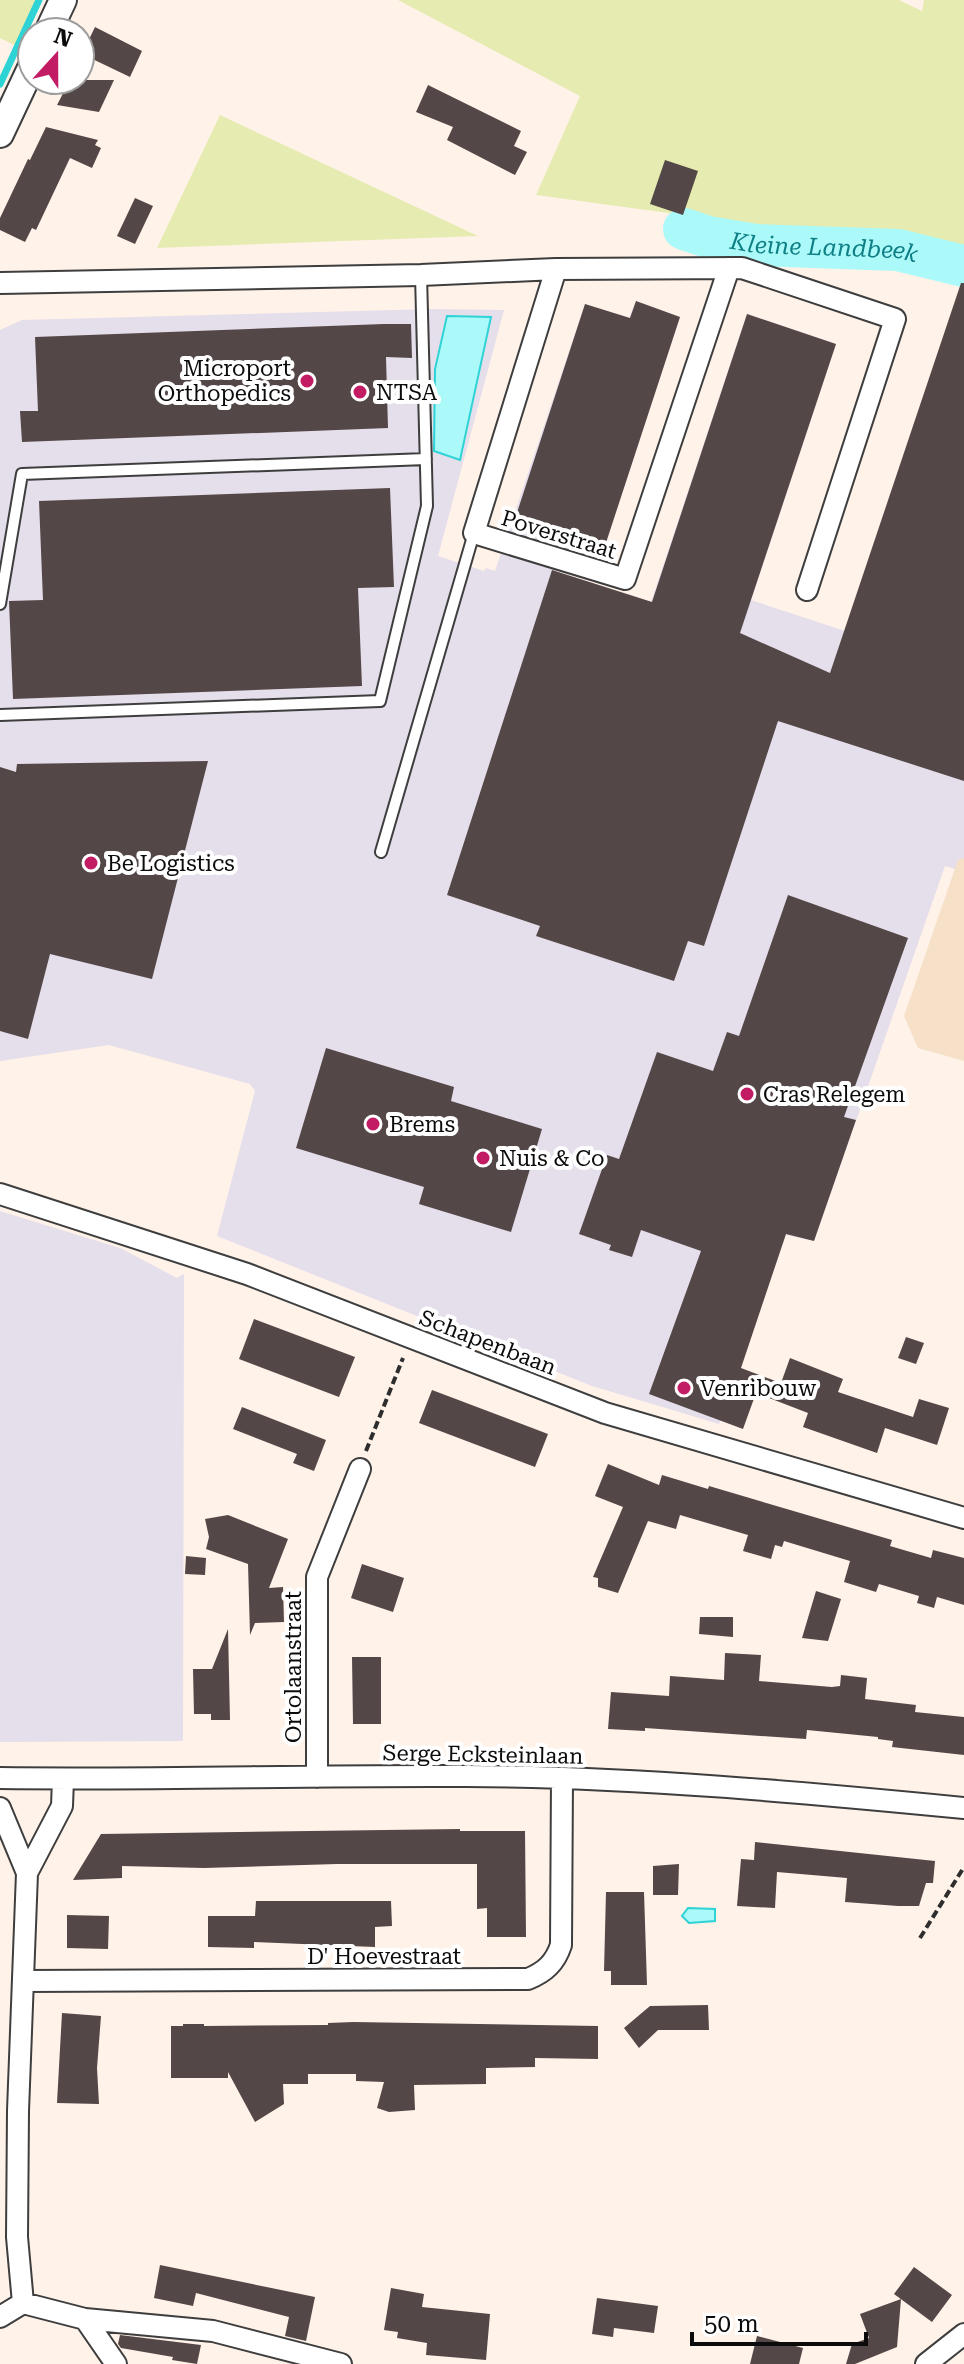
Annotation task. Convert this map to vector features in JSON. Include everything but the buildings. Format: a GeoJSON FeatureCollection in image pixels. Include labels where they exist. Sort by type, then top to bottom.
{"type":"FeatureCollection","features":[{"type":"Feature","properties":{"kind":"street"},"geometry":{"type":"LineString","coordinates":[[0,134],[18,96]]}},
{"type":"Feature","properties":{"kind":"street","name":"Poverstraat"},"geometry":{"type":"LineString","coordinates":[[556,269],[474,533],[625,579],[729,268]]}},
{"type":"Feature","properties":{"kind":"street"},"geometry":{"type":"LineString","coordinates":[[0,283],[421,275],[556,269],[742,268],[895,319],[807,590]]}},
{"type":"Feature","properties":{"kind":"street","name":"Schapenbaan"},"geometry":{"type":"LineString","coordinates":[[0,1194],[247,1274],[605,1413],[964,1518]]}},
{"type":"Feature","properties":{"kind":"street","name":"Ortolaanstraat"},"geometry":{"type":"LineString","coordinates":[[317,1777],[317,1577],[360,1469]]}},
{"type":"Feature","properties":{"kind":"street","name":"Serge Ecksteinlaan"},"geometry":{"type":"LineString","coordinates":[[0,1778],[562,1778],[787,1791],[964,1808]]}},
{"type":"Feature","properties":{"kind":"street","name":"D' Hoevestraat"},"geometry":{"type":"LineString","coordinates":[[24,1981],[528,1979],[552,1963],[561,1945],[562,1778]]}},
{"type":"Feature","properties":{"kind":"street"},"geometry":{"type":"LineString","coordinates":[[27,1873],[62,1806],[63,1779]]}},
{"type":"Feature","properties":{"kind":"street"},"geometry":{"type":"LineString","coordinates":[[0,1808],[27,1873],[18,2111],[17,2237],[23,2303]]}},
{"type":"Feature","properties":{"kind":"street"},"geometry":{"type":"LineString","coordinates":[[0,2317],[23,2303],[85,2319],[213,2331],[341,2364]]}},
{"type":"Feature","properties":{"kind":"street"},"geometry":{"type":"LineString","coordinates":[[85,2319],[116,2364]]}},
{"type":"Feature","properties":{"kind":"street"},"geometry":{"type":"LineString","coordinates":[[926,2364],[964,2334]]}},
{"type":"Feature","properties":{"kind":"lane"},"geometry":{"type":"LineString","coordinates":[[0,715],[380,701],[427,506],[421,275]]}},
{"type":"Feature","properties":{"kind":"lane"},"geometry":{"type":"LineString","coordinates":[[0,604],[22,474],[426,459]]}},
{"type":"Feature","properties":{"kind":"lane"},"geometry":{"type":"LineString","coordinates":[[381,852],[474,533]]}},
{"type":"Feature","properties":{"kind":"path"},"geometry":{"type":"LineString","coordinates":[[360,1469],[413,1338]]}},
{"type":"Feature","properties":{"kind":"path"},"geometry":{"type":"LineString","coordinates":[[920,1938],[964,1867]]}},
{"type":"Feature","properties":{"kind":"shaded area"},"geometry":{"type":"Polygon","coordinates":[[[964,279],[964,872],[945,866],[814,1241],[786,1235],[719,1424],[592,1386],[217,1236],[255,1091],[250,1084],[109,1045],[0,1061],[0,330],[22,320],[433,309],[504,310],[438,556],[484,571],[486,568],[495,571],[585,304],[629,318],[636,301],[680,317],[601,558],[553,571],[651,602],[747,314],[836,344],[751,600],[845,631],[964,279]]]}},
{"type":"Feature","properties":{"kind":"shaded area"},"geometry":{"type":"Polygon","coordinates":[[[964,858],[964,1061],[918,1048],[904,1016],[958,860],[964,858]]]}},
{"type":"Feature","properties":{"kind":"shaded area"},"geometry":{"type":"Polygon","coordinates":[[[0,1211],[120,1248],[177,1278],[184,1274],[183,1741],[0,1742],[0,1211]]]}},
{"type":"Feature","properties":{"kind":"green space"},"geometry":{"type":"Polygon","coordinates":[[[0,0],[41,0],[34,16],[16,16],[16,46],[0,38],[0,0]]]}},
{"type":"Feature","properties":{"kind":"green space"},"geometry":{"type":"Polygon","coordinates":[[[398,0],[899,0],[922,11],[924,0],[964,0],[964,253],[536,195],[580,96],[398,0]]]}},
{"type":"Feature","properties":{"kind":"green space"},"geometry":{"type":"Polygon","coordinates":[[[220,115],[478,236],[157,248],[220,115]]]}},
{"type":"Feature","properties":{"kind":"water"},"geometry":{"type":"Polygon","coordinates":[[[447,316],[491,317],[460,460],[434,451],[435,369],[447,316]]]}},
{"type":"Feature","properties":{"kind":"water"},"geometry":{"type":"Polygon","coordinates":[[[688,1908],[715,1909],[715,1921],[689,1923],[682,1916],[688,1908]]]}},
{"type":"Feature","properties":{"kind":"waterway"},"geometry":{"type":"LineString","coordinates":[[0,84],[39,0]]}},
{"type":"Feature","properties":{"kind":"waterway","name":"Kleine Landbeek"},"geometry":{"type":"LineString","coordinates":[[684,229],[708,237],[756,245],[898,250],[964,266]]}},
{"type":"Feature","properties":{"kind":"place","name":"Microport Orthopedics"},"geometry":{"type":"Point","coordinates":[307,381]}},
{"type":"Feature","properties":{"kind":"place","name":"NTSA"},"geometry":{"type":"Point","coordinates":[360,392]}},
{"type":"Feature","properties":{"kind":"place","name":"Be Logistics"},"geometry":{"type":"Point","coordinates":[91,863]}},
{"type":"Feature","properties":{"kind":"place","name":"Cras Relegem"},"geometry":{"type":"Point","coordinates":[747,1094]}},
{"type":"Feature","properties":{"kind":"place","name":"Brems"},"geometry":{"type":"Point","coordinates":[373,1124]}},
{"type":"Feature","properties":{"kind":"place","name":"Nuis & Co"},"geometry":{"type":"Point","coordinates":[483,1158]}},
{"type":"Feature","properties":{"kind":"place","name":"Venribouw"},"geometry":{"type":"Point","coordinates":[684,1388]}}]}
